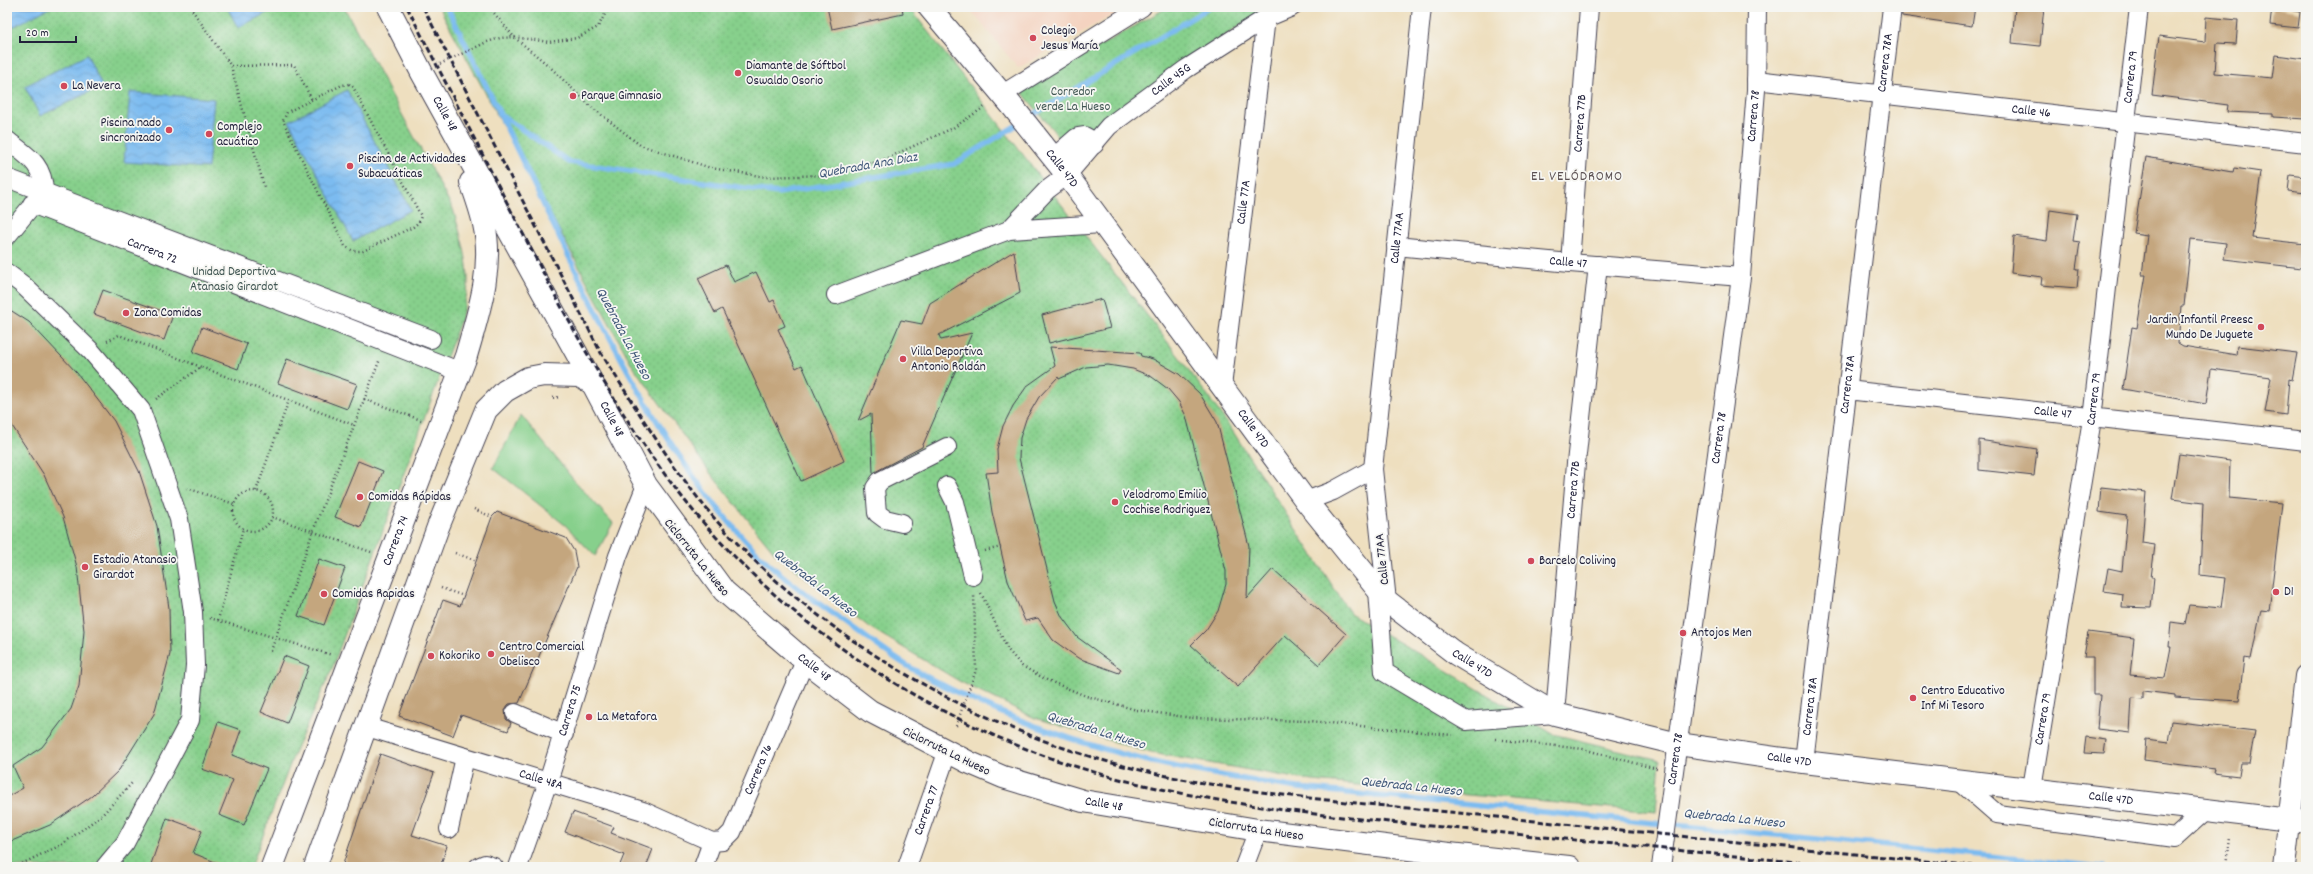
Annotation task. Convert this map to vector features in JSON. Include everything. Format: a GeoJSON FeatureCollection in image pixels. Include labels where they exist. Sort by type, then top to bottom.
{"type":"FeatureCollection","features":[{"type":"Feature","properties":{"kind":"main road","name":"Calle 48"},"geometry":{"type":"LineString","coordinates":[[388,7],[646,485],[724,591],[805,661],[870,711],[947,753],[1003,777],[1083,801],[1447,861],[1569,867]]}},
{"type":"Feature","properties":{"kind":"main road","name":"Calle 47D"},"geometry":{"type":"LineString","coordinates":[[929,7],[1002,101],[1058,163],[1102,224],[1161,301],[1306,501],[1383,596],[1456,654],[1554,714],[1678,744],[1804,762],[2032,788],[2298,821]]}},
{"type":"Feature","properties":{"kind":"main road"},"geometry":{"type":"LineString","coordinates":[[1058,163],[1078,139],[1084,138],[1093,143]]}},
{"type":"Feature","properties":{"kind":"main road","name":"Carrera 74"},"geometry":{"type":"LineString","coordinates":[[272,867],[434,438],[461,372],[478,314],[485,284],[487,257],[484,225],[458,139]]}},
{"type":"Feature","properties":{"kind":"main road"},"geometry":{"type":"LineString","coordinates":[[315,867],[367,727],[438,527],[486,410],[505,391],[528,378],[544,375],[579,376],[592,383]]}},
{"type":"Feature","properties":{"kind":"main road"},"geometry":{"type":"LineString","coordinates":[[2284,867],[2298,821],[2306,676]]}},
{"type":"Feature","properties":{"kind":"street"},"geometry":{"type":"LineString","coordinates":[[1002,101],[1142,7]]}},
{"type":"Feature","properties":{"kind":"street","name":"Calle 45G"},"geometry":{"type":"LineString","coordinates":[[1093,143],[1109,126],[1186,69],[1266,18],[1292,7]]}},
{"type":"Feature","properties":{"kind":"street","name":"Calle 77AA"},"geometry":{"type":"LineString","coordinates":[[1422,7],[1373,469],[1383,596],[1384,672],[1466,722],[1554,714]]}},
{"type":"Feature","properties":{"kind":"street","name":"Carrera 77B"},"geometry":{"type":"LineString","coordinates":[[1570,263],[1589,7]]}},
{"type":"Feature","properties":{"kind":"street","name":"Carrera 78"},"geometry":{"type":"LineString","coordinates":[[1661,867],[1741,277],[1756,80],[1757,7]]}},
{"type":"Feature","properties":{"kind":"street","name":"Carrera 78A"},"geometry":{"type":"LineString","coordinates":[[1804,762],[1892,7]]}},
{"type":"Feature","properties":{"kind":"street","name":"Carrera 79"},"geometry":{"type":"LineString","coordinates":[[2032,788],[2092,419],[2127,123],[2139,7]]}},
{"type":"Feature","properties":{"kind":"street","name":"Calle 77A"},"geometry":{"type":"LineString","coordinates":[[1222,387],[1266,18]]}},
{"type":"Feature","properties":{"kind":"street","name":"Calle 46"},"geometry":{"type":"LineString","coordinates":[[1756,80],[2306,143]]}},
{"type":"Feature","properties":{"kind":"street"},"geometry":{"type":"LineString","coordinates":[[7,140],[37,165],[43,178],[38,197],[7,236]]}},
{"type":"Feature","properties":{"kind":"street"},"geometry":{"type":"LineString","coordinates":[[1009,230],[1047,190],[1058,163]]}},
{"type":"Feature","properties":{"kind":"street"},"geometry":{"type":"LineString","coordinates":[[7,178],[38,197],[431,339]]}},
{"type":"Feature","properties":{"kind":"street","name":"Carrera 72"},"geometry":{"type":"LineString","coordinates":[[38,197],[461,372]]}},
{"type":"Feature","properties":{"kind":"street"},"geometry":{"type":"LineString","coordinates":[[836,296],[1009,230],[1102,224]]}},
{"type":"Feature","properties":{"kind":"street","name":"Calle 47"},"geometry":{"type":"LineString","coordinates":[[1396,246],[1570,263],[1741,277]]}},
{"type":"Feature","properties":{"kind":"street","name":"Carrera 77B"},"geometry":{"type":"LineString","coordinates":[[1554,714],[1576,463],[1598,265]]}},
{"type":"Feature","properties":{"kind":"street"},"geometry":{"type":"LineString","coordinates":[[7,274],[23,285],[91,350],[141,410],[179,519],[193,612],[195,665],[190,720],[125,842],[105,867]]}},
{"type":"Feature","properties":{"kind":"street","name":"Calle 47"},"geometry":{"type":"LineString","coordinates":[[1847,390],[2092,419],[2306,441]]}},
{"type":"Feature","properties":{"kind":"street"},"geometry":{"type":"LineString","coordinates":[[902,523],[885,519],[877,513],[875,488],[880,481],[947,447]]}},
{"type":"Feature","properties":{"kind":"street"},"geometry":{"type":"LineString","coordinates":[[1306,501],[1333,491],[1373,469]]}},
{"type":"Feature","properties":{"kind":"street","name":"Carrera 75"},"geometry":{"type":"LineString","coordinates":[[518,867],[564,734],[618,556],[646,485]]}},
{"type":"Feature","properties":{"kind":"street"},"geometry":{"type":"LineString","coordinates":[[947,486],[955,502],[973,580]]}},
{"type":"Feature","properties":{"kind":"street","name":"Carrera 76"},"geometry":{"type":"LineString","coordinates":[[712,842],[723,841],[732,832],[805,661]]}},
{"type":"Feature","properties":{"kind":"street"},"geometry":{"type":"LineString","coordinates":[[515,713],[564,734]]}},
{"type":"Feature","properties":{"kind":"street","name":"Calle 48A"},"geometry":{"type":"LineString","coordinates":[[367,727],[643,812],[712,842]]}},
{"type":"Feature","properties":{"kind":"street","name":"Carrera 77"},"geometry":{"type":"LineString","coordinates":[[907,867],[947,753]]}},
{"type":"Feature","properties":{"kind":"street"},"geometry":{"type":"LineString","coordinates":[[449,829],[465,757]]}},
{"type":"Feature","properties":{"kind":"street"},"geometry":{"type":"LineString","coordinates":[[1958,780],[1997,814],[2175,838],[2207,809]]}},
{"type":"Feature","properties":{"kind":"street"},"geometry":{"type":"LineString","coordinates":[[1248,866],[1258,830]]}},
{"type":"Feature","properties":{"kind":"street"},"geometry":{"type":"LineString","coordinates":[[703,867],[712,842]]}},
{"type":"Feature","properties":{"kind":"street"},"geometry":{"type":"LineString","coordinates":[[478,867],[485,864],[494,867]]}},
{"type":"Feature","properties":{"kind":"path"},"geometry":{"type":"LineString","coordinates":[[190,7],[232,66],[265,190]]}},
{"type":"Feature","properties":{"kind":"path"},"geometry":{"type":"LineString","coordinates":[[489,7],[514,37],[549,66],[589,105],[640,145],[711,168],[766,177],[826,175],[881,161],[953,128],[1002,101]]}},
{"type":"Feature","properties":{"kind":"path"},"geometry":{"type":"LineString","coordinates":[[438,65],[487,42],[500,38],[514,37],[549,42],[577,38],[598,27],[610,7]]}},
{"type":"Feature","properties":{"kind":"path"},"geometry":{"type":"LineString","coordinates":[[232,66],[294,64],[312,100]]}},
{"type":"Feature","properties":{"kind":"path"},"geometry":{"type":"LineString","coordinates":[[346,84],[353,87],[419,209],[421,216],[419,222],[363,251],[353,251],[345,246],[283,125],[283,118],[287,112],[312,100],[346,84]]}},
{"type":"Feature","properties":{"kind":"path"},"geometry":{"type":"LineString","coordinates":[[91,350],[119,335],[354,425]]}},
{"type":"Feature","properties":{"kind":"path"},"geometry":{"type":"LineString","coordinates":[[271,651],[313,531],[382,354]]}},
{"type":"Feature","properties":{"kind":"path"},"geometry":{"type":"LineString","coordinates":[[141,410],[201,367]]}},
{"type":"Feature","properties":{"kind":"path"},"geometry":{"type":"LineString","coordinates":[[364,399],[423,421]]}},
{"type":"Feature","properties":{"kind":"path"},"geometry":{"type":"LineString","coordinates":[[256,491],[289,400]]}},
{"type":"Feature","properties":{"kind":"path"},"geometry":{"type":"LineString","coordinates":[[167,483],[196,490],[234,504]]}},
{"type":"Feature","properties":{"kind":"path"},"geometry":{"type":"LineString","coordinates":[[256,491],[263,493],[272,503],[272,517],[269,523],[257,531],[244,529],[234,518],[234,504],[243,494],[256,491]]}},
{"type":"Feature","properties":{"kind":"path"},"geometry":{"type":"LineString","coordinates":[[474,509],[492,517]]}},
{"type":"Feature","properties":{"kind":"path"},"geometry":{"type":"LineString","coordinates":[[272,517],[374,553]]}},
{"type":"Feature","properties":{"kind":"path"},"geometry":{"type":"LineString","coordinates":[[218,620],[244,529]]}},
{"type":"Feature","properties":{"kind":"path"},"geometry":{"type":"LineString","coordinates":[[456,553],[477,561]]}},
{"type":"Feature","properties":{"kind":"path"},"geometry":{"type":"LineString","coordinates":[[956,726],[976,670],[973,580]]}},
{"type":"Feature","properties":{"kind":"path"},"geometry":{"type":"LineString","coordinates":[[973,580],[982,594],[1008,650],[1022,666],[1047,680],[1086,696],[1137,710],[1192,718],[1310,722],[1460,735]]}},
{"type":"Feature","properties":{"kind":"path"},"geometry":{"type":"LineString","coordinates":[[441,588],[464,596]]}},
{"type":"Feature","properties":{"kind":"path"},"geometry":{"type":"LineString","coordinates":[[193,612],[336,656]]}},
{"type":"Feature","properties":{"kind":"path"},"geometry":{"type":"LineString","coordinates":[[1492,738],[1583,749],[1674,773]]}},
{"type":"Feature","properties":{"kind":"path"},"geometry":{"type":"LineString","coordinates":[[15,867],[61,845],[102,815],[132,782]]}},
{"type":"Feature","properties":{"kind":"path"},"geometry":{"type":"LineString","coordinates":[[2226,867],[2229,836]]}},
{"type":"Feature","properties":{"kind":"shaded area","name":"Colegio Jesus María"},"geometry":{"type":"Polygon","coordinates":[[[968,7],[1127,7],[1018,68],[968,7]]]}},
{"type":"Feature","properties":{"kind":"green space","name":"Unidad Deportiva Atanasio Girardot"},"geometry":{"type":"Polygon","coordinates":[[[7,7],[344,7],[453,209],[464,247],[468,275],[468,289],[462,316],[332,669],[296,749],[251,867],[7,867],[7,7]]]}},
{"type":"Feature","properties":{"kind":"green space"},"geometry":{"type":"Polygon","coordinates":[[[439,7],[909,7],[1180,358],[1230,427],[1350,613],[1553,734],[1660,760],[1656,812],[1313,781],[1151,753],[1035,718],[959,681],[869,627],[774,552],[711,474],[632,365],[439,7]]]}},
{"type":"Feature","properties":{"kind":"green space","name":"Corredor verde La Hueso"},"geometry":{"type":"Polygon","coordinates":[[[1168,7],[1273,7],[1258,13],[1066,146],[1021,91],[1168,7]]]}},
{"type":"Feature","properties":{"kind":"green space"},"geometry":{"type":"Polygon","coordinates":[[[521,415],[573,479],[613,523],[595,556],[565,525],[493,468],[521,415]]]}},
{"type":"Feature","properties":{"kind":"water"},"geometry":{"type":"Polygon","coordinates":[[[7,7],[51,7],[7,30],[7,7]]]}},
{"type":"Feature","properties":{"kind":"water"},"geometry":{"type":"Polygon","coordinates":[[[227,7],[278,7],[238,28],[227,7]]]}},
{"type":"Feature","properties":{"kind":"water","name":"La Nevera"},"geometry":{"type":"Polygon","coordinates":[[[87,55],[102,86],[40,116],[25,86],[87,55]]]}},
{"type":"Feature","properties":{"kind":"water","name":"Piscina de Actividades Subacuáticas"},"geometry":{"type":"Polygon","coordinates":[[[347,90],[411,210],[353,241],[289,121],[347,90]]]}},
{"type":"Feature","properties":{"kind":"water","name":"Piscina nado sincronizado"},"geometry":{"type":"Polygon","coordinates":[[[130,92],[214,99],[208,168],[124,162],[130,92]]]}},
{"type":"Feature","properties":{"kind":"building"},"geometry":{"type":"Polygon","coordinates":[[[827,7],[902,7],[903,14],[832,29],[827,7]]]}},
{"type":"Feature","properties":{"kind":"building"},"geometry":{"type":"Polygon","coordinates":[[[1902,7],[1975,7],[1972,26],[1902,16],[1902,7]]]}},
{"type":"Feature","properties":{"kind":"building"},"geometry":{"type":"Polygon","coordinates":[[[2015,7],[2044,7],[2040,46],[2012,43],[2015,7]]]}},
{"type":"Feature","properties":{"kind":"building"},"geometry":{"type":"Polygon","coordinates":[[[2272,7],[2300,12],[2298,28],[2270,25],[2272,7]]]}},
{"type":"Feature","properties":{"kind":"building"},"geometry":{"type":"Polygon","coordinates":[[[2206,17],[2238,20],[2236,44],[2217,43],[2215,73],[2273,78],[2276,55],[2306,59],[2306,119],[2273,117],[2273,114],[2227,112],[2228,105],[2152,95],[2159,36],[2205,42],[2206,17]]]}},
{"type":"Feature","properties":{"kind":"building"},"geometry":{"type":"Polygon","coordinates":[[[2146,157],[2233,172],[2234,168],[2261,172],[2252,238],[2305,244],[2302,268],[2224,259],[2226,243],[2191,239],[2184,306],[2181,306],[2178,343],[2183,346],[2236,355],[2237,346],[2297,353],[2292,380],[2289,379],[2286,415],[2265,412],[2271,377],[2211,369],[2206,404],[2123,389],[2132,327],[2137,328],[2146,275],[2142,275],[2147,235],[2134,233],[2146,157]]]}},
{"type":"Feature","properties":{"kind":"building"},"geometry":{"type":"Polygon","coordinates":[[[2290,175],[2306,177],[2306,193],[2288,191],[2290,175]]]}},
{"type":"Feature","properties":{"kind":"building"},"geometry":{"type":"Polygon","coordinates":[[[2050,210],[2077,214],[2073,241],[2080,242],[2076,269],[2079,269],[2077,288],[2041,285],[2042,277],[2011,273],[2014,236],[2047,241],[2050,210]]]}},
{"type":"Feature","properties":{"kind":"building"},"geometry":{"type":"Polygon","coordinates":[[[1014,251],[1020,293],[939,335],[941,340],[972,333],[922,447],[873,473],[871,414],[858,421],[901,320],[922,324],[930,303],[1014,251]]]}},
{"type":"Feature","properties":{"kind":"building"},"geometry":{"type":"Polygon","coordinates":[[[726,265],[734,282],[756,272],[770,302],[774,300],[785,326],[778,329],[796,368],[802,365],[844,461],[801,481],[722,309],[715,313],[698,278],[726,265]]]}},
{"type":"Feature","properties":{"kind":"building"},"geometry":{"type":"Polygon","coordinates":[[[103,290],[173,315],[164,340],[94,314],[103,290]]]}},
{"type":"Feature","properties":{"kind":"building"},"geometry":{"type":"Polygon","coordinates":[[[1102,299],[1110,328],[1049,343],[1042,315],[1102,299]]]}},
{"type":"Feature","properties":{"kind":"building","name":"Estadio Atanasio Girardot"},"geometry":{"type":"Polygon","coordinates":[[[7,308],[29,322],[77,373],[114,421],[139,471],[157,526],[169,608],[170,654],[154,714],[119,770],[92,796],[50,825],[7,843],[7,797],[23,788],[13,766],[42,747],[71,709],[79,686],[84,631],[77,567],[63,517],[44,475],[7,418],[7,308]]]}},
{"type":"Feature","properties":{"kind":"building"},"geometry":{"type":"Polygon","coordinates":[[[202,327],[247,344],[238,369],[193,352],[202,327]]]}},
{"type":"Feature","properties":{"kind":"building"},"geometry":{"type":"Polygon","coordinates":[[[1050,347],[1140,353],[1141,356],[1153,359],[1179,374],[1200,394],[1217,422],[1249,546],[1247,598],[1273,569],[1346,634],[1319,665],[1285,635],[1238,687],[1191,645],[1206,630],[1218,611],[1226,584],[1226,571],[1186,416],[1179,402],[1168,389],[1152,377],[1133,369],[1108,365],[1086,367],[1059,379],[1058,377],[1039,397],[1026,419],[1020,438],[1019,458],[1055,601],[1062,617],[1077,637],[1121,669],[1119,673],[1078,658],[1053,640],[1038,618],[1025,621],[1008,581],[992,512],[986,473],[998,472],[997,449],[1003,426],[1013,406],[1027,386],[1055,366],[1050,347]]]}},
{"type":"Feature","properties":{"kind":"building"},"geometry":{"type":"Polygon","coordinates":[[[287,359],[357,384],[347,409],[278,383],[287,359]]]}},
{"type":"Feature","properties":{"kind":"building"},"geometry":{"type":"Polygon","coordinates":[[[1979,440],[2037,449],[2034,476],[1979,470],[1979,440]]]}},
{"type":"Feature","properties":{"kind":"building"},"geometry":{"type":"Polygon","coordinates":[[[2179,454],[2230,461],[2229,498],[2282,503],[2269,611],[2261,610],[2251,659],[2244,658],[2239,701],[2175,697],[2175,695],[2143,691],[2143,699],[2132,698],[2130,733],[2097,729],[2100,695],[2093,695],[2093,657],[2084,657],[2088,632],[2134,638],[2130,675],[2165,678],[2171,647],[2169,647],[2171,622],[2185,624],[2189,605],[2221,608],[2225,578],[2200,575],[2203,503],[2172,499],[2179,454]]]}},
{"type":"Feature","properties":{"kind":"building"},"geometry":{"type":"Polygon","coordinates":[[[358,461],[383,471],[361,527],[335,517],[358,461]]]}},
{"type":"Feature","properties":{"kind":"building"},"geometry":{"type":"Polygon","coordinates":[[[2101,487],[2146,492],[2142,543],[2155,545],[2151,578],[2154,578],[2151,608],[2122,607],[2123,594],[2104,591],[2108,568],[2122,571],[2127,516],[2099,512],[2101,487]]]}},
{"type":"Feature","properties":{"kind":"building","name":"Centro Comercial Obelisco"},"geometry":{"type":"Polygon","coordinates":[[[497,512],[566,538],[574,551],[577,567],[519,703],[509,704],[505,709],[506,719],[511,723],[508,731],[461,715],[453,736],[399,716],[443,600],[460,606],[492,517],[497,512]]]}},
{"type":"Feature","properties":{"kind":"building"},"geometry":{"type":"Polygon","coordinates":[[[319,559],[345,568],[324,625],[298,616],[319,559]]]}},
{"type":"Feature","properties":{"kind":"building"},"geometry":{"type":"Polygon","coordinates":[[[284,656],[309,666],[287,723],[261,712],[284,656]]]}},
{"type":"Feature","properties":{"kind":"building"},"geometry":{"type":"Polygon","coordinates":[[[2171,721],[2255,731],[2249,763],[2241,763],[2239,776],[2213,773],[2214,769],[2144,760],[2146,740],[2168,743],[2171,721]]]}},
{"type":"Feature","properties":{"kind":"building"},"geometry":{"type":"Polygon","coordinates":[[[218,722],[241,730],[232,755],[267,769],[244,825],[219,815],[233,780],[202,769],[218,722]]]}},
{"type":"Feature","properties":{"kind":"building"},"geometry":{"type":"Polygon","coordinates":[[[2086,737],[2106,740],[2104,754],[2084,753],[2086,737]]]}},
{"type":"Feature","properties":{"kind":"building"},"geometry":{"type":"Polygon","coordinates":[[[380,754],[434,773],[412,835],[447,846],[440,867],[342,867],[380,754]]]}},
{"type":"Feature","properties":{"kind":"building"},"geometry":{"type":"Polygon","coordinates":[[[573,812],[614,827],[611,833],[653,849],[646,867],[619,867],[624,855],[565,832],[573,812]]]}},
{"type":"Feature","properties":{"kind":"building"},"geometry":{"type":"Polygon","coordinates":[[[167,818],[202,831],[193,853],[227,867],[150,867],[167,818]]]}},
{"type":"Feature","properties":{"kind":"waterway","name":"Quebrada La Hueso"},"geometry":{"type":"LineString","coordinates":[[447,7],[597,314],[654,416],[696,480],[720,511],[756,552],[805,594],[906,665],[952,690],[1004,714],[1058,734],[1140,759],[1179,768],[1298,788],[2102,867]]}},
{"type":"Feature","properties":{"kind":"waterway","name":"Quebrada Ana Diaz"},"geometry":{"type":"LineString","coordinates":[[1028,118],[1210,7]]}},
{"type":"Feature","properties":{"kind":"waterway","name":"Quebrada Ana Diaz"},"geometry":{"type":"LineString","coordinates":[[504,117],[569,162],[778,193],[954,164],[1020,123]]}},
{"type":"Feature","properties":{"kind":"railway"},"geometry":{"type":"LineString","coordinates":[[407,7],[576,334],[617,403],[662,470],[686,502],[727,549],[772,592],[821,633],[873,670],[927,702],[984,731],[1042,755],[1101,774],[1147,786],[1239,803],[1333,816],[1847,867]]}},
{"type":"Feature","properties":{"kind":"railway"},"geometry":{"type":"LineString","coordinates":[[423,7],[601,353],[687,484],[742,548],[788,591],[840,631],[896,668],[954,701],[1013,728],[1073,751],[1132,768],[1175,778],[1261,792],[1305,798],[1984,867]]}},
{"type":"Feature","properties":{"kind":"place","name":"Colegio Jesus María"},"geometry":{"type":"Point","coordinates":[1033,38]}},
{"type":"Feature","properties":{"kind":"place","name":"Diamante de Sóftbol Oswaldo Osorio"},"geometry":{"type":"Point","coordinates":[738,73]}},
{"type":"Feature","properties":{"kind":"place","name":"La Nevera"},"geometry":{"type":"Point","coordinates":[64,86]}},
{"type":"Feature","properties":{"kind":"place","name":"Parque Gimnasio"},"geometry":{"type":"Point","coordinates":[573,96]}},
{"type":"Feature","properties":{"kind":"place","name":"Piscina nado sincronizado"},"geometry":{"type":"Point","coordinates":[169,130]}},
{"type":"Feature","properties":{"kind":"place","name":"Complejo acuático"},"geometry":{"type":"Point","coordinates":[209,134]}},
{"type":"Feature","properties":{"kind":"place","name":"Piscina de Actividades Subacuáticas"},"geometry":{"type":"Point","coordinates":[350,166]}},
{"type":"Feature","properties":{"kind":"place","name":"Zona Comidas"},"geometry":{"type":"Point","coordinates":[126,313]}},
{"type":"Feature","properties":{"kind":"place","name":"Jardin Infantil Preesc Mundo De Juguete"},"geometry":{"type":"Point","coordinates":[2261,327]}},
{"type":"Feature","properties":{"kind":"place","name":"Villa Deportiva Antonio Roldán"},"geometry":{"type":"Point","coordinates":[903,359]}},
{"type":"Feature","properties":{"kind":"place","name":"Comidas Rápidas"},"geometry":{"type":"Point","coordinates":[360,497]}},
{"type":"Feature","properties":{"kind":"place","name":"Velodromo Emilio Cochise Rodriguez"},"geometry":{"type":"Point","coordinates":[1115,502]}},
{"type":"Feature","properties":{"kind":"place","name":"Barcelo Coliving"},"geometry":{"type":"Point","coordinates":[1531,561]}},
{"type":"Feature","properties":{"kind":"place","name":"Estadio Atanasio Girardot"},"geometry":{"type":"Point","coordinates":[85,567]}},
{"type":"Feature","properties":{"kind":"place","name":"D1"},"geometry":{"type":"Point","coordinates":[2276,592]}},
{"type":"Feature","properties":{"kind":"place","name":"Comidas Rapidas"},"geometry":{"type":"Point","coordinates":[324,594]}},
{"type":"Feature","properties":{"kind":"place","name":"Antojos Men"},"geometry":{"type":"Point","coordinates":[1683,633]}},
{"type":"Feature","properties":{"kind":"place","name":"Centro Comercial Obelisco"},"geometry":{"type":"Point","coordinates":[491,654]}},
{"type":"Feature","properties":{"kind":"place","name":"Kokoriko"},"geometry":{"type":"Point","coordinates":[431,656]}},
{"type":"Feature","properties":{"kind":"place","name":"Centro Educativo Inf Mi Tesoro"},"geometry":{"type":"Point","coordinates":[1913,698]}},
{"type":"Feature","properties":{"kind":"place","name":"La Metafora"},"geometry":{"type":"Point","coordinates":[589,717]}},
{"type":"Feature","properties":{"kind":"district","name":"EL VELÓDROMO"},"geometry":{"type":"Point","coordinates":[1577,177]}}]}
